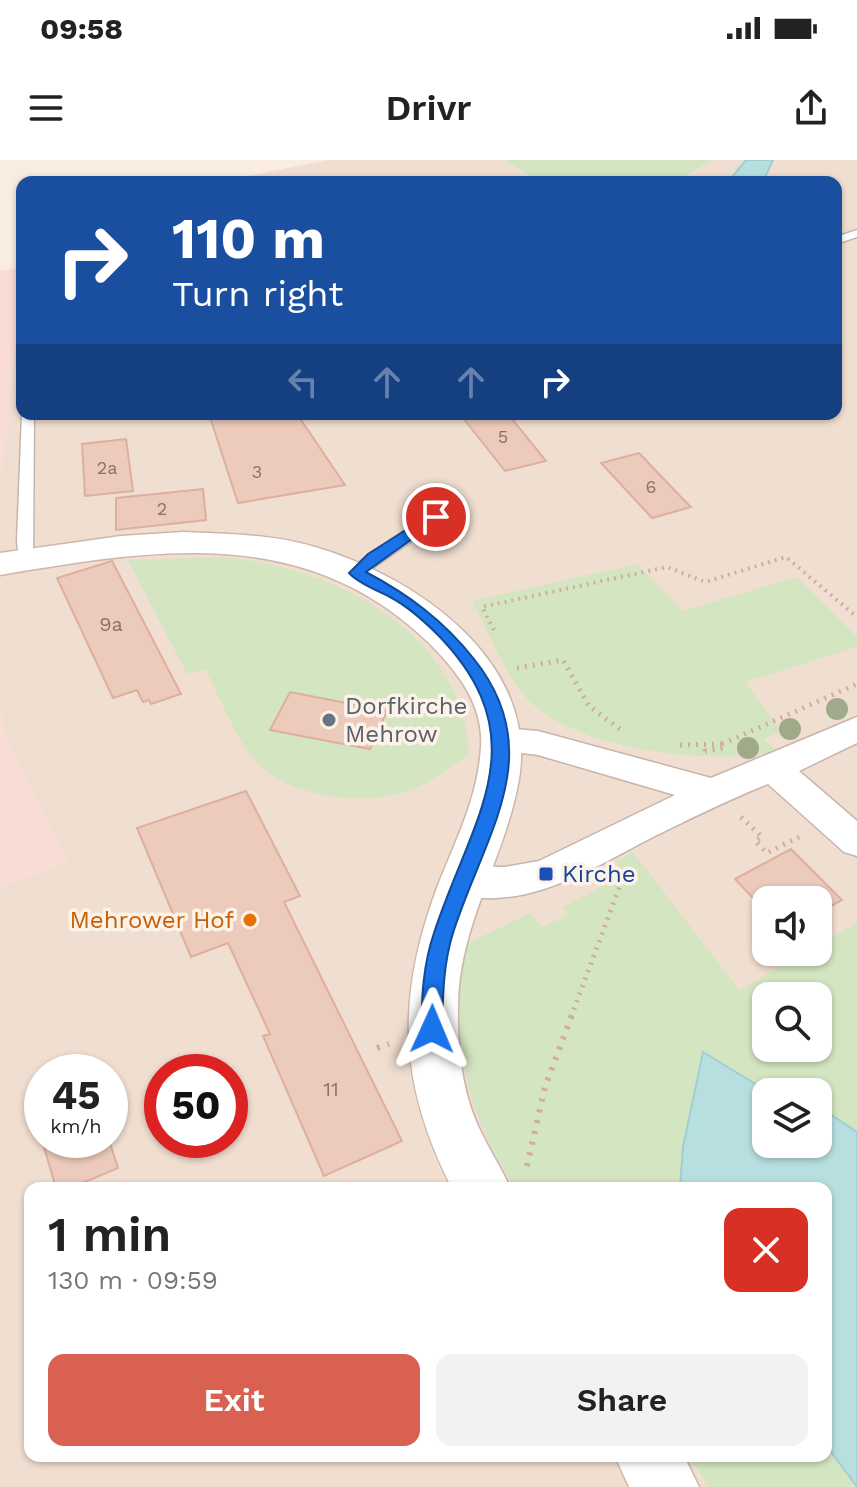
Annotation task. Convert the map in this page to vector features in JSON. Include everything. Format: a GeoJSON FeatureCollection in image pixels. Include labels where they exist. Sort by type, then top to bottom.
{"type":"FeatureCollection","features":[{"type":"Feature","properties":{"kind":"main road"},"geometry":{"type":"LineString","coordinates":[[13,562],[165,541],[222,541],[277,549],[356,573],[405,599],[444,632],[486,685],[497,711],[502,740],[494,801],[443,933],[433,978],[434,1072],[452,1124],[505,1177]]}},
{"type":"Feature","properties":{"kind":"main road"},"geometry":{"type":"LineString","coordinates":[[651,1462],[666,1487]]}},
{"type":"Feature","properties":{"kind":"street"},"geometry":{"type":"LineString","coordinates":[[463,881],[505,882],[546,874],[724,802],[773,768],[857,729]]}},
{"type":"Feature","properties":{"kind":"street"},"geometry":{"type":"LineString","coordinates":[[502,740],[538,743],[724,802]]}},
{"type":"Feature","properties":{"kind":"street"},"geometry":{"type":"LineString","coordinates":[[773,768],[857,842]]}},
{"type":"Feature","properties":{"kind":"lane"},"geometry":{"type":"LineString","coordinates":[[13,562],[24,541],[28,420]]}},
{"type":"Feature","properties":{"kind":"lane"},"geometry":{"type":"LineString","coordinates":[[356,573],[373,557],[436,517],[444,507]]}},
{"type":"Feature","properties":{"kind":"path"},"geometry":{"type":"LineString","coordinates":[[495,632],[482,607],[667,567],[705,582],[786,557],[857,617]]}},
{"type":"Feature","properties":{"kind":"path"},"geometry":{"type":"LineString","coordinates":[[508,656],[515,668],[563,660],[589,706],[615,727],[629,732]]}},
{"type":"Feature","properties":{"kind":"path"},"geometry":{"type":"LineString","coordinates":[[667,742],[696,746],[722,744],[857,684]]}},
{"type":"Feature","properties":{"kind":"path"},"geometry":{"type":"LineString","coordinates":[[722,744],[724,748],[705,751],[705,757],[733,755],[738,761],[773,768]]}},
{"type":"Feature","properties":{"kind":"path"},"geometry":{"type":"LineString","coordinates":[[724,802],[762,837],[755,841],[767,853]]}},
{"type":"Feature","properties":{"kind":"path"},"geometry":{"type":"LineString","coordinates":[[505,1177],[545,1087],[629,861]]}},
{"type":"Feature","properties":{"kind":"shaded area"},"geometry":{"type":"Polygon","coordinates":[[[328,160],[504,160],[529,176],[247,176],[328,160]]]}},
{"type":"Feature","properties":{"kind":"shaded area"},"geometry":{"type":"Polygon","coordinates":[[[713,160],[857,160],[857,1487],[0,1487],[0,887],[67,862],[3,732],[0,706],[0,484],[16,342],[16,420],[842,420],[842,176],[686,176],[713,160]]]}},
{"type":"Feature","properties":{"kind":"shaded area"},"geometry":{"type":"Polygon","coordinates":[[[16,268],[16,342],[0,484],[0,271],[16,268]]]}},
{"type":"Feature","properties":{"kind":"shaded area"},"geometry":{"type":"Polygon","coordinates":[[[0,706],[3,732],[67,862],[0,887],[0,706]]]}},
{"type":"Feature","properties":{"kind":"green space"},"geometry":{"type":"Polygon","coordinates":[[[504,160],[713,160],[686,176],[529,176],[504,160]]]}},
{"type":"Feature","properties":{"kind":"green space"},"geometry":{"type":"Polygon","coordinates":[[[221,557],[263,563],[305,574],[346,590],[384,612],[417,640],[443,673],[461,711],[469,755],[422,785],[381,797],[334,797],[290,785],[271,774],[255,761],[241,741],[205,669],[187,674],[128,560],[221,557]]]}},
{"type":"Feature","properties":{"kind":"green space"},"geometry":{"type":"Polygon","coordinates":[[[637,564],[683,611],[797,577],[857,637],[857,647],[745,682],[781,731],[764,739],[774,749],[767,753],[740,756],[673,754],[602,740],[570,728],[543,713],[523,694],[502,661],[472,601],[637,564]]]}},
{"type":"Feature","properties":{"kind":"green space"},"geometry":{"type":"Polygon","coordinates":[[[633,852],[739,990],[752,983],[752,1062],[832,1062],[832,982],[753,982],[781,966],[832,966],[832,937],[857,923],[857,1132],[832,1115],[832,1078],[752,1080],[704,1052],[683,1147],[680,1182],[511,1182],[484,1131],[465,1071],[458,1010],[464,945],[530,913],[542,927],[568,915],[563,907],[623,876],[616,861],[633,852]]]}},
{"type":"Feature","properties":{"kind":"green space"},"geometry":{"type":"Polygon","coordinates":[[[832,1454],[854,1487],[709,1487],[693,1462],[832,1462],[832,1454]]]}},
{"type":"Feature","properties":{"kind":"water"},"geometry":{"type":"Polygon","coordinates":[[[746,160],[773,160],[766,176],[733,176],[746,160]]]}},
{"type":"Feature","properties":{"kind":"water"},"geometry":{"type":"Polygon","coordinates":[[[703,1052],[752,1082],[752,1158],[832,1158],[832,1115],[857,1132],[857,1487],[832,1453],[832,1182],[680,1182],[683,1147],[703,1052]]]}},
{"type":"Feature","properties":{"kind":"building"},"geometry":{"type":"Polygon","coordinates":[[[211,420],[301,420],[345,485],[238,503],[211,420]]]}},
{"type":"Feature","properties":{"kind":"building"},"geometry":{"type":"Polygon","coordinates":[[[465,420],[513,420],[546,461],[505,471],[465,420]]]}},
{"type":"Feature","properties":{"kind":"building"},"geometry":{"type":"Polygon","coordinates":[[[126,439],[133,491],[85,496],[82,444],[126,439]]]}},
{"type":"Feature","properties":{"kind":"building"},"geometry":{"type":"Polygon","coordinates":[[[639,453],[691,507],[652,518],[601,463],[639,453]]]}},
{"type":"Feature","properties":{"kind":"building"},"geometry":{"type":"Polygon","coordinates":[[[203,489],[206,520],[116,530],[116,498],[203,489]]]}},
{"type":"Feature","properties":{"kind":"building"},"geometry":{"type":"Polygon","coordinates":[[[112,561],[181,694],[151,704],[149,700],[143,702],[137,690],[113,698],[57,578],[112,561]]]}},
{"type":"Feature","properties":{"kind":"building","name":"Dorfkirche Mehrow"},"geometry":{"type":"Polygon","coordinates":[[[290,692],[387,711],[370,749],[270,730],[290,692]]]}},
{"type":"Feature","properties":{"kind":"building"},"geometry":{"type":"Polygon","coordinates":[[[246,791],[300,896],[284,902],[402,1141],[324,1176],[263,1036],[270,1034],[228,943],[191,957],[137,828],[246,791]]]}},
{"type":"Feature","properties":{"kind":"building"},"geometry":{"type":"Polygon","coordinates":[[[791,849],[828,886],[752,886],[752,897],[735,879],[791,849]]]}},
{"type":"Feature","properties":{"kind":"building"},"geometry":{"type":"Polygon","coordinates":[[[832,890],[842,900],[832,905],[832,890]]]}},
{"type":"Feature","properties":{"kind":"building"},"geometry":{"type":"Polygon","coordinates":[[[47,1158],[115,1158],[118,1168],[85,1182],[54,1182],[47,1158]]]}},
{"type":"Feature","properties":{"kind":"place","name":"Dorfkirche Mehrow"},"geometry":{"type":"Point","coordinates":[329,720]}},
{"type":"Feature","properties":{"kind":"place","name":"Kirche"},"geometry":{"type":"Point","coordinates":[546,874]}},
{"type":"Feature","properties":{"kind":"place","name":"Mehrower Hof"},"geometry":{"type":"Point","coordinates":[250,920]}},
{"type":"Feature","properties":{"kind":"route"},"geometry":{"type":"LineString","coordinates":[[432,1029],[433,978],[443,933],[494,801],[502,740],[497,711],[486,685],[444,632],[415,606],[356,573],[373,557],[436,517]]}}]}
